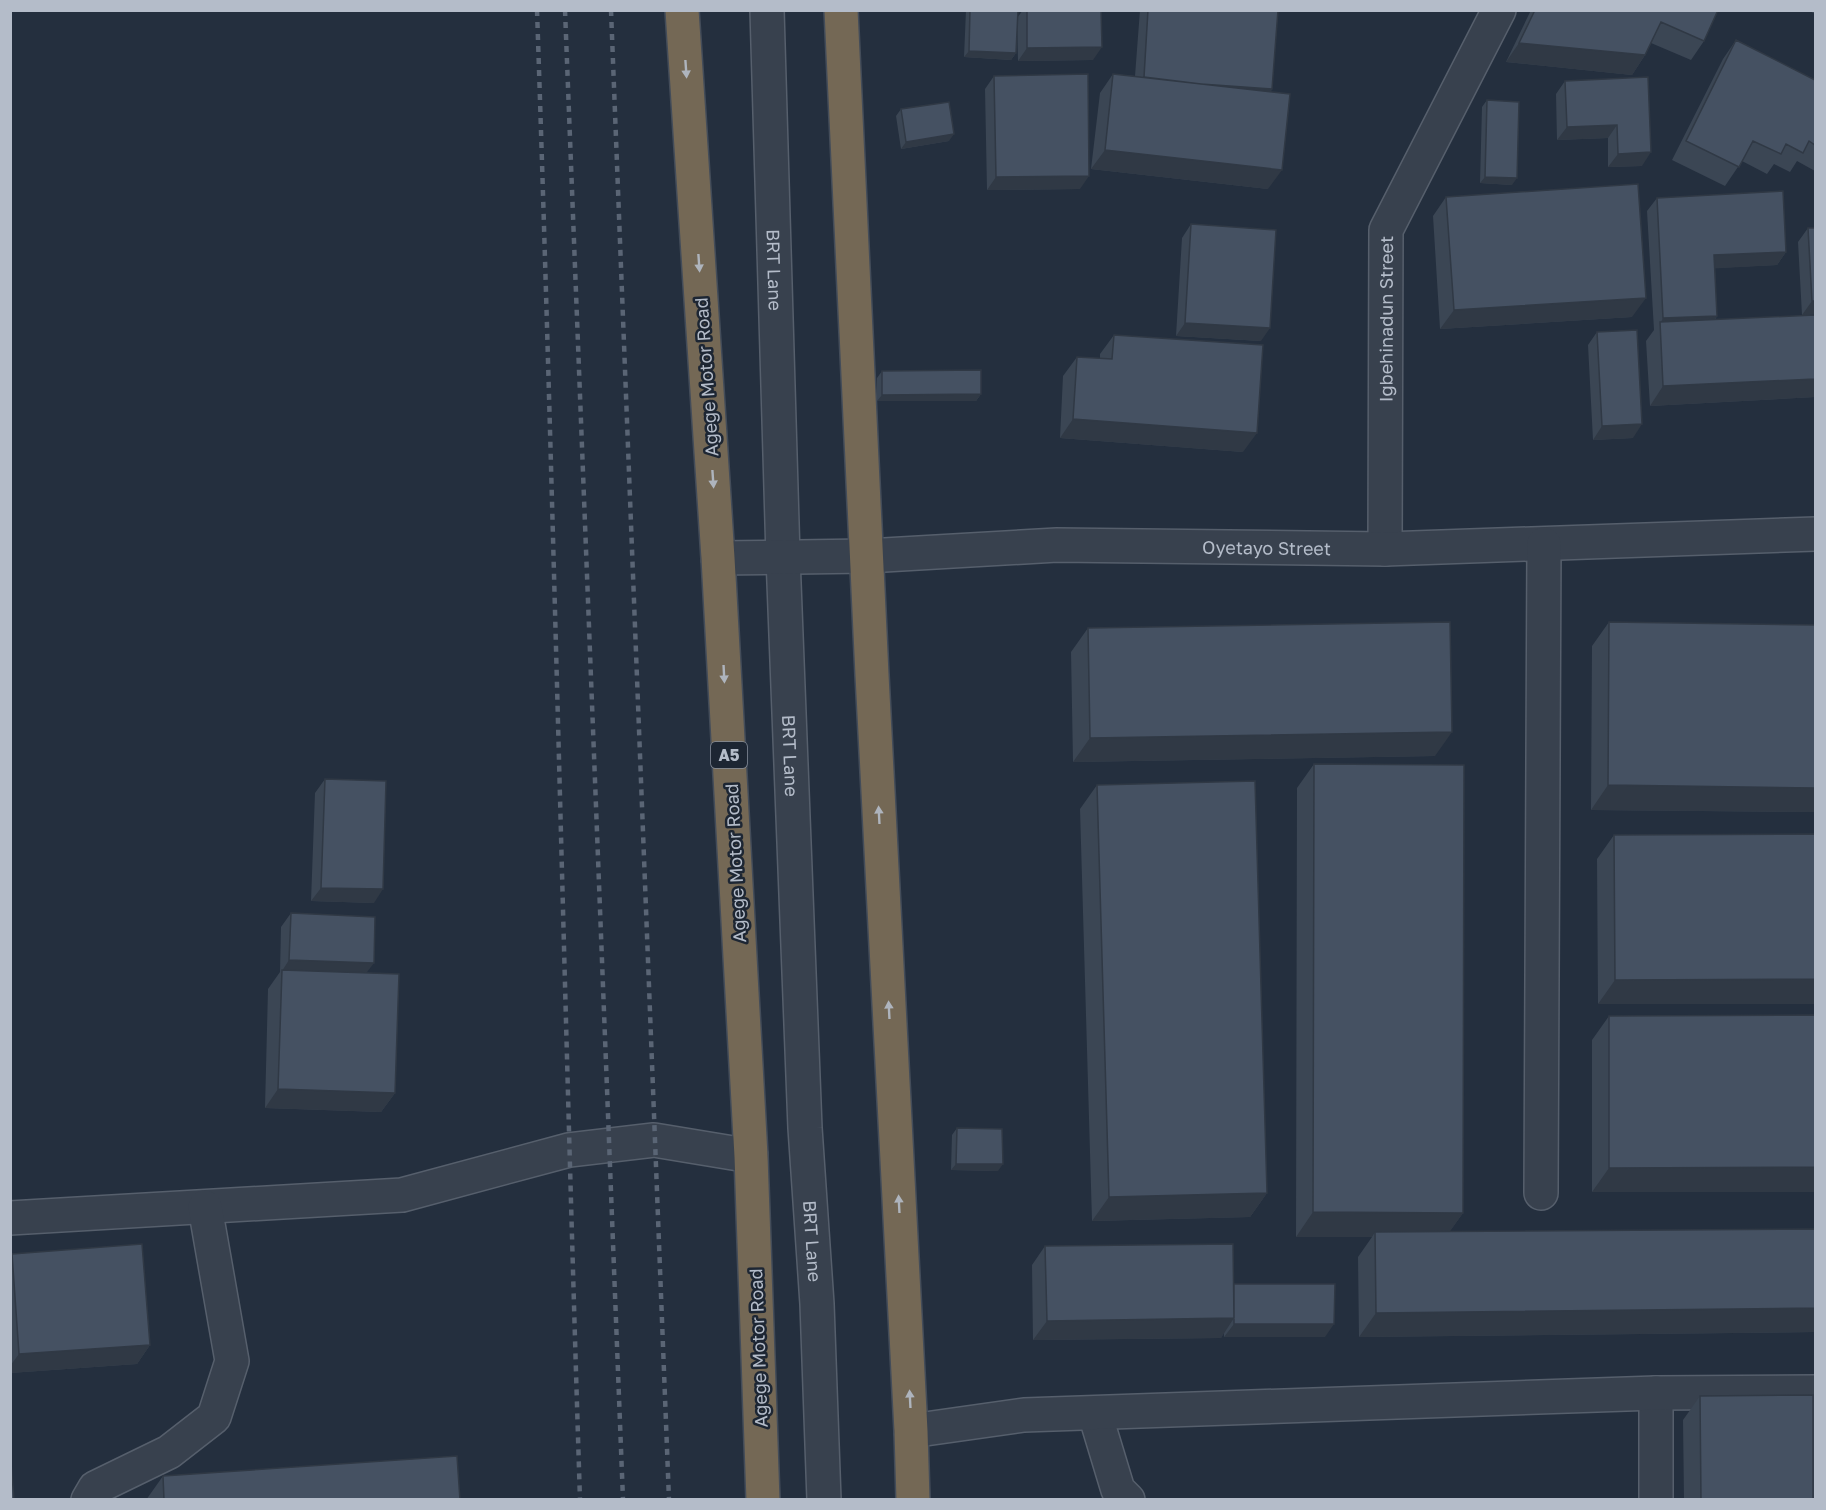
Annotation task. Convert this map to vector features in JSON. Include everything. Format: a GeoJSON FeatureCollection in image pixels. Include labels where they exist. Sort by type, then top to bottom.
{"type":"FeatureCollection","features":[{"type":"Feature","properties":{"kind":"highway","name":"Agege Motor Road"},"geometry":{"type":"LineString","coordinates":[[682,10],[718,558],[751,1156],[762,1500]]}},
{"type":"Feature","properties":{"kind":"highway"},"geometry":{"type":"LineString","coordinates":[[841,10],[913,1500]]}},
{"type":"Feature","properties":{"kind":"street","name":"BRT Lane"},"geometry":{"type":"LineString","coordinates":[[767,10],[783,556],[805,1128],[817,1304],[824,1500]]}},
{"type":"Feature","properties":{"kind":"street","name":"Igbehinadun Street"},"geometry":{"type":"LineString","coordinates":[[1385,549],[1386,230],[1498,10]]}},
{"type":"Feature","properties":{"kind":"street","name":"Oyetayo Street"},"geometry":{"type":"LineString","coordinates":[[718,558],[867,556],[1057,544],[1385,549],[1815,534]]}},
{"type":"Feature","properties":{"kind":"street"},"geometry":{"type":"LineString","coordinates":[[1541,1192],[1544,544]]}},
{"type":"Feature","properties":{"kind":"street"},"geometry":{"type":"LineString","coordinates":[[10,1218],[402,1195],[569,1150],[654,1140],[751,1156]]}},
{"type":"Feature","properties":{"kind":"street"},"geometry":{"type":"LineString","coordinates":[[88,1500],[95,1488],[170,1452],[214,1417],[232,1361],[205,1207]]}},
{"type":"Feature","properties":{"kind":"street"},"geometry":{"type":"LineString","coordinates":[[911,1431],[1024,1415],[1656,1393],[1815,1392]]}},
{"type":"Feature","properties":{"kind":"street"},"geometry":{"type":"LineString","coordinates":[[1656,1393],[1656,1500]]}},
{"type":"Feature","properties":{"kind":"street"},"geometry":{"type":"LineString","coordinates":[[1095,1414],[1118,1490],[1128,1500]]}},
{"type":"Feature","properties":{"kind":"building"},"geometry":{"type":"Polygon","coordinates":[[[970,10],[1018,10],[1016,53],[969,51],[970,10]]]}},
{"type":"Feature","properties":{"kind":"building"},"geometry":{"type":"Polygon","coordinates":[[[1027,10],[1101,10],[1102,47],[1027,48],[1027,10]]]}},
{"type":"Feature","properties":{"kind":"building"},"geometry":{"type":"Polygon","coordinates":[[[1148,10],[1278,10],[1272,89],[1144,77],[1148,10]]]}},
{"type":"Feature","properties":{"kind":"building"},"geometry":{"type":"Polygon","coordinates":[[[1535,10],[1718,10],[1704,41],[1661,22],[1645,55],[1519,43],[1535,10]]]}},
{"type":"Feature","properties":{"kind":"building"},"geometry":{"type":"Polygon","coordinates":[[[1736,40],[1815,80],[1815,145],[1809,141],[1803,153],[1786,144],[1781,154],[1753,141],[1739,167],[1686,141],[1736,40]]]}},
{"type":"Feature","properties":{"kind":"building"},"geometry":{"type":"Polygon","coordinates":[[[1088,74],[1089,176],[996,177],[994,76],[1088,74]]]}},
{"type":"Feature","properties":{"kind":"building"},"geometry":{"type":"Polygon","coordinates":[[[1113,74],[1290,94],[1282,170],[1105,150],[1113,74]]]}},
{"type":"Feature","properties":{"kind":"building"},"geometry":{"type":"Polygon","coordinates":[[[1648,77],[1651,152],[1618,154],[1617,125],[1567,127],[1565,81],[1648,77]]]}},
{"type":"Feature","properties":{"kind":"building"},"geometry":{"type":"Polygon","coordinates":[[[1487,100],[1519,102],[1517,178],[1485,177],[1487,100]]]}},
{"type":"Feature","properties":{"kind":"building"},"geometry":{"type":"Polygon","coordinates":[[[949,102],[954,134],[906,142],[901,109],[949,102]]]}},
{"type":"Feature","properties":{"kind":"building"},"geometry":{"type":"Polygon","coordinates":[[[1638,184],[1646,298],[1454,310],[1446,197],[1638,184]]]}},
{"type":"Feature","properties":{"kind":"building"},"geometry":{"type":"Polygon","coordinates":[[[1783,191],[1786,252],[1714,255],[1717,316],[1663,318],[1657,198],[1783,191]]]}},
{"type":"Feature","properties":{"kind":"building"},"geometry":{"type":"Polygon","coordinates":[[[1191,224],[1276,230],[1270,328],[1185,323],[1191,224]]]}},
{"type":"Feature","properties":{"kind":"building"},"geometry":{"type":"Polygon","coordinates":[[[1808,228],[1815,228],[1815,301],[1812,301],[1808,228]]]}},
{"type":"Feature","properties":{"kind":"building"},"geometry":{"type":"Polygon","coordinates":[[[1815,315],[1815,379],[1663,386],[1660,322],[1815,315]]]}},
{"type":"Feature","properties":{"kind":"building"},"geometry":{"type":"Polygon","coordinates":[[[1637,330],[1642,424],[1602,426],[1597,332],[1637,330]]]}},
{"type":"Feature","properties":{"kind":"building"},"geometry":{"type":"Polygon","coordinates":[[[1114,335],[1263,345],[1257,433],[1073,419],[1077,357],[1112,359],[1114,335]]]}},
{"type":"Feature","properties":{"kind":"building"},"geometry":{"type":"Polygon","coordinates":[[[981,370],[981,394],[882,395],[882,371],[981,370]]]}},
{"type":"Feature","properties":{"kind":"building"},"geometry":{"type":"Polygon","coordinates":[[[1450,622],[1452,732],[1090,738],[1088,628],[1450,622]]]}},
{"type":"Feature","properties":{"kind":"building"},"geometry":{"type":"Polygon","coordinates":[[[1609,622],[1815,625],[1815,788],[1608,785],[1609,622]]]}},
{"type":"Feature","properties":{"kind":"building"},"geometry":{"type":"Polygon","coordinates":[[[1314,764],[1464,765],[1463,1213],[1313,1212],[1314,764]]]}},
{"type":"Feature","properties":{"kind":"building"},"geometry":{"type":"Polygon","coordinates":[[[325,779],[386,781],[383,889],[321,888],[325,779]]]}},
{"type":"Feature","properties":{"kind":"building"},"geometry":{"type":"Polygon","coordinates":[[[1255,781],[1267,1193],[1109,1197],[1097,785],[1255,781]]]}},
{"type":"Feature","properties":{"kind":"building"},"geometry":{"type":"Polygon","coordinates":[[[1815,834],[1815,979],[1615,980],[1614,835],[1815,834]]]}},
{"type":"Feature","properties":{"kind":"building"},"geometry":{"type":"Polygon","coordinates":[[[291,913],[375,917],[374,963],[289,960],[291,913]]]}},
{"type":"Feature","properties":{"kind":"building"},"geometry":{"type":"Polygon","coordinates":[[[282,970],[399,974],[395,1093],[278,1089],[282,970]]]}},
{"type":"Feature","properties":{"kind":"building"},"geometry":{"type":"Polygon","coordinates":[[[1815,1015],[1815,1167],[1609,1168],[1609,1016],[1815,1015]]]}},
{"type":"Feature","properties":{"kind":"building"},"geometry":{"type":"Polygon","coordinates":[[[957,1128],[1002,1129],[1003,1164],[956,1164],[957,1128]]]}},
{"type":"Feature","properties":{"kind":"building"},"geometry":{"type":"Polygon","coordinates":[[[1815,1229],[1815,1308],[1376,1313],[1375,1232],[1815,1229]]]}},
{"type":"Feature","properties":{"kind":"building"},"geometry":{"type":"Polygon","coordinates":[[[142,1244],[150,1345],[19,1354],[12,1254],[142,1244]]]}},
{"type":"Feature","properties":{"kind":"building"},"geometry":{"type":"Polygon","coordinates":[[[1233,1244],[1234,1318],[1047,1321],[1045,1246],[1233,1244]]]}},
{"type":"Feature","properties":{"kind":"building"},"geometry":{"type":"Polygon","coordinates":[[[1234,1284],[1335,1284],[1334,1324],[1234,1324],[1234,1284]]]}},
{"type":"Feature","properties":{"kind":"building"},"geometry":{"type":"Polygon","coordinates":[[[1813,1395],[1813,1500],[1701,1500],[1700,1396],[1813,1395]]]}},
{"type":"Feature","properties":{"kind":"building"},"geometry":{"type":"Polygon","coordinates":[[[10,1450],[14,1500],[10,1500],[10,1450]]]}},
{"type":"Feature","properties":{"kind":"building"},"geometry":{"type":"Polygon","coordinates":[[[457,1456],[460,1500],[164,1500],[163,1476],[457,1456]]]}},
{"type":"Feature","properties":{"kind":"railway"},"geometry":{"type":"LineString","coordinates":[[537,10],[580,1500]]}},
{"type":"Feature","properties":{"kind":"railway"},"geometry":{"type":"LineString","coordinates":[[565,10],[623,1500]]}},
{"type":"Feature","properties":{"kind":"railway"},"geometry":{"type":"LineString","coordinates":[[611,10],[669,1500]]}}]}
